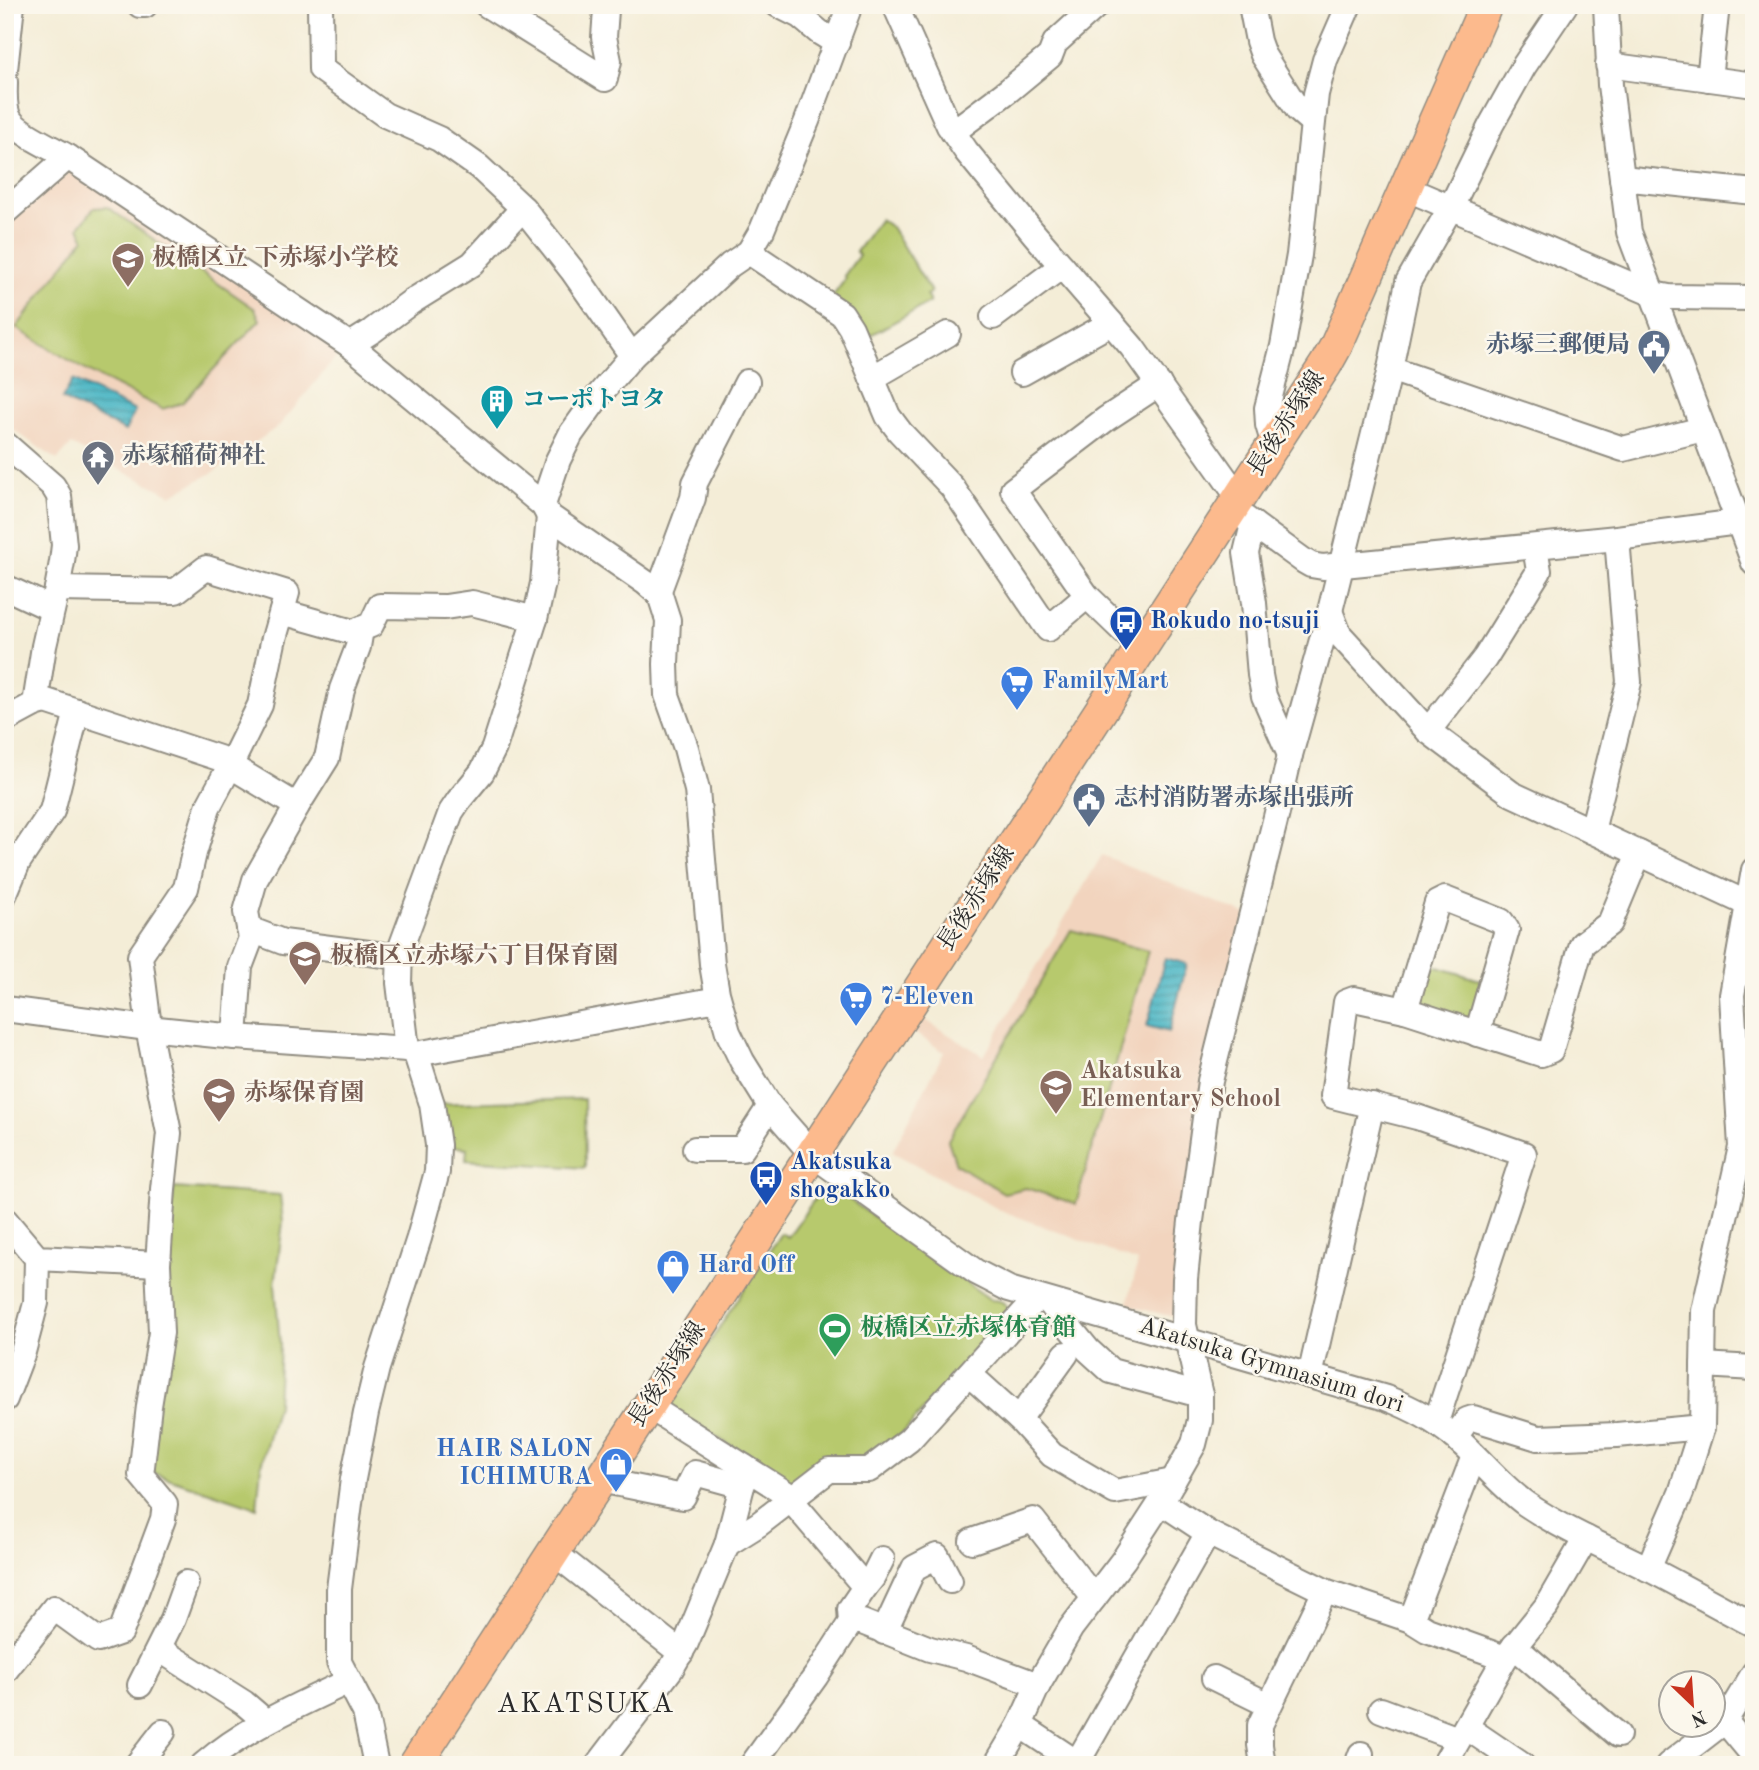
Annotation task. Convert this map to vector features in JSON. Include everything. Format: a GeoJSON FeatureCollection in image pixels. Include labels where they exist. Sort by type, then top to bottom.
{"type":"FeatureCollection","features":[{"type":"Feature","properties":{"kind":"main road","name":"長後赤塚線"},"geometry":{"type":"LineString","coordinates":[[415,1765],[1141,648],[1241,510],[1274,445],[1336,346],[1486,5]]}},
{"type":"Feature","properties":{"kind":"street"},"geometry":{"type":"LineString","coordinates":[[5,70],[12,5]]}},
{"type":"Feature","properties":{"kind":"street"},"geometry":{"type":"LineString","coordinates":[[140,5],[145,5]]}},
{"type":"Feature","properties":{"kind":"street"},"geometry":{"type":"LineString","coordinates":[[320,5],[321,69],[385,115],[439,139],[479,167],[523,208],[572,270],[632,356]]}},
{"type":"Feature","properties":{"kind":"street"},"geometry":{"type":"LineString","coordinates":[[487,5],[605,79],[609,61],[604,37],[608,5]]}},
{"type":"Feature","properties":{"kind":"street"},"geometry":{"type":"LineString","coordinates":[[778,5],[800,16],[837,43]]}},
{"type":"Feature","properties":{"kind":"street"},"geometry":{"type":"LineString","coordinates":[[376,1765],[368,1720],[339,1662],[339,1589],[353,1479],[366,1413],[377,1368],[419,1238],[437,1172],[438,1145],[432,1104],[412,1051],[399,983],[400,950],[451,812],[482,772],[494,748],[535,619],[543,583],[546,511],[558,460],[571,434],[632,356],[730,265],[749,252],[762,230],[797,146],[850,5]]}},
{"type":"Feature","properties":{"kind":"street"},"geometry":{"type":"LineString","coordinates":[[895,5],[953,132],[966,151],[1132,347],[1241,510],[1311,565],[1323,568],[1746,522]]}},
{"type":"Feature","properties":{"kind":"street"},"geometry":{"type":"LineString","coordinates":[[953,132],[1050,56],[1055,43],[1097,5]]}},
{"type":"Feature","properties":{"kind":"street"},"geometry":{"type":"LineString","coordinates":[[1251,5],[1263,55],[1298,110],[1312,122]]}},
{"type":"Feature","properties":{"kind":"street"},"geometry":{"type":"LineString","coordinates":[[1274,445],[1268,425],[1267,408],[1283,346],[1299,255],[1316,94],[1325,60],[1349,5]]}},
{"type":"Feature","properties":{"kind":"street"},"geometry":{"type":"LineString","coordinates":[[996,1765],[1071,1628],[1124,1559],[1194,1444],[1200,1420],[1200,1395],[1184,1325],[1185,1279],[1210,1081],[1290,755],[1390,369],[1408,282],[1451,208],[1491,125],[1524,66],[1566,5]]}},
{"type":"Feature","properties":{"kind":"street"},"geometry":{"type":"LineString","coordinates":[[1606,5],[1608,65],[1629,232],[1703,429],[1746,522],[1754,563]]}},
{"type":"Feature","properties":{"kind":"street"},"geometry":{"type":"LineString","coordinates":[[1709,79],[1717,5]]}},
{"type":"Feature","properties":{"kind":"street"},"geometry":{"type":"LineString","coordinates":[[1608,65],[1754,85]]}},
{"type":"Feature","properties":{"kind":"street"},"geometry":{"type":"LineString","coordinates":[[5,82],[5,106],[10,120],[19,129],[68,157],[350,345],[546,511],[658,593],[693,498],[695,483],[747,382]]}},
{"type":"Feature","properties":{"kind":"street"},"geometry":{"type":"LineString","coordinates":[[5,212],[68,157]]}},
{"type":"Feature","properties":{"kind":"street"},"geometry":{"type":"LineString","coordinates":[[1622,178],[1754,192]]}},
{"type":"Feature","properties":{"kind":"street"},"geometry":{"type":"LineString","coordinates":[[1405,188],[1653,294],[1669,297],[1754,298]]}},
{"type":"Feature","properties":{"kind":"street"},"geometry":{"type":"LineString","coordinates":[[350,345],[472,264],[523,208]]}},
{"type":"Feature","properties":{"kind":"street"},"geometry":{"type":"LineString","coordinates":[[749,252],[842,314],[851,328],[888,416],[952,487],[1048,629],[1087,596]]}},
{"type":"Feature","properties":{"kind":"street"},"geometry":{"type":"LineString","coordinates":[[993,317],[1062,266]]}},
{"type":"Feature","properties":{"kind":"street"},"geometry":{"type":"LineString","coordinates":[[1366,277],[1404,299]]}},
{"type":"Feature","properties":{"kind":"street"},"geometry":{"type":"LineString","coordinates":[[1022,373],[1111,323]]}},
{"type":"Feature","properties":{"kind":"street"},"geometry":{"type":"LineString","coordinates":[[872,378],[948,334]]}},
{"type":"Feature","properties":{"kind":"street"},"geometry":{"type":"LineString","coordinates":[[1390,369],[1623,449],[1703,429]]}},
{"type":"Feature","properties":{"kind":"street"},"geometry":{"type":"LineString","coordinates":[[1141,648],[1087,596],[1013,490],[1106,419],[1158,384]]}},
{"type":"Feature","properties":{"kind":"street"},"geometry":{"type":"LineString","coordinates":[[5,444],[53,486],[59,496],[64,545],[35,705]]}},
{"type":"Feature","properties":{"kind":"street"},"geometry":{"type":"LineString","coordinates":[[1241,510],[1264,696],[1290,755]]}},
{"type":"Feature","properties":{"kind":"street"},"geometry":{"type":"LineString","coordinates":[[1592,831],[1629,682],[1616,538]]}},
{"type":"Feature","properties":{"kind":"street"},"geometry":{"type":"LineString","coordinates":[[1428,731],[1485,658],[1539,571],[1535,547]]}},
{"type":"Feature","properties":{"kind":"street"},"geometry":{"type":"LineString","coordinates":[[5,587],[55,599],[176,591],[206,568],[287,593],[273,642],[260,705],[208,807],[186,888],[141,956],[148,1028],[169,1133],[158,1264],[161,1333],[141,1475],[165,1504],[163,1519],[121,1632],[98,1640],[54,1608],[5,1671]]}},
{"type":"Feature","properties":{"kind":"street","name":"Akatsuka Gymnasium dori"},"geometry":{"type":"LineString","coordinates":[[658,593],[668,620],[667,695],[686,748],[697,790],[717,996],[728,1032],[742,1061],[770,1106],[811,1154],[986,1278],[1009,1289],[1386,1398],[1414,1409],[1445,1429],[1525,1503],[1586,1538],[1754,1625]]}},
{"type":"Feature","properties":{"kind":"street"},"geometry":{"type":"LineString","coordinates":[[282,612],[353,632],[371,625],[380,606],[445,607],[472,603],[535,619]]}},
{"type":"Feature","properties":{"kind":"street"},"geometry":{"type":"LineString","coordinates":[[1329,611],[1339,634],[1428,731],[1512,793],[1748,904]]}},
{"type":"Feature","properties":{"kind":"street"},"geometry":{"type":"LineString","coordinates":[[235,1037],[240,967],[251,938],[246,912],[255,880],[327,758],[342,688],[358,647],[361,629]]}},
{"type":"Feature","properties":{"kind":"street"},"geometry":{"type":"LineString","coordinates":[[5,716],[9,718],[46,701],[228,761],[297,806]]}},
{"type":"Feature","properties":{"kind":"street"},"geometry":{"type":"LineString","coordinates":[[5,893],[12,859],[52,811],[77,711]]}},
{"type":"Feature","properties":{"kind":"street"},"geometry":{"type":"LineString","coordinates":[[1445,1429],[1524,1154],[1417,1117],[1334,1096],[1346,1002],[1354,999],[1405,1010],[1541,1054],[1551,1050],[1582,944],[1610,923],[1639,853]]}},
{"type":"Feature","properties":{"kind":"street"},"geometry":{"type":"LineString","coordinates":[[1648,1569],[1681,1493],[1702,1427],[1704,1311],[1741,1147],[1745,1085],[1732,995],[1754,870]]}},
{"type":"Feature","properties":{"kind":"street"},"geometry":{"type":"LineString","coordinates":[[1405,1010],[1437,903],[1445,899],[1501,921],[1507,930],[1476,1034]]}},
{"type":"Feature","properties":{"kind":"street"},"geometry":{"type":"LineString","coordinates":[[249,929],[283,942],[400,957]]}},
{"type":"Feature","properties":{"kind":"street"},"geometry":{"type":"LineString","coordinates":[[5,1010],[235,1037],[412,1051],[717,996]]}},
{"type":"Feature","properties":{"kind":"street"},"geometry":{"type":"LineString","coordinates":[[1310,1376],[1372,1105]]}},
{"type":"Feature","properties":{"kind":"street"},"geometry":{"type":"LineString","coordinates":[[695,1149],[742,1149],[770,1106]]}},
{"type":"Feature","properties":{"kind":"street"},"geometry":{"type":"LineString","coordinates":[[5,1220],[37,1258],[36,1303],[23,1352],[5,1399]]}},
{"type":"Feature","properties":{"kind":"street"},"geometry":{"type":"LineString","coordinates":[[37,1258],[158,1264]]}},
{"type":"Feature","properties":{"kind":"street"},"geometry":{"type":"LineString","coordinates":[[727,1544],[759,1524],[829,1470],[869,1470],[886,1458],[909,1440],[1042,1299],[1079,1352],[1111,1371],[1200,1395]]}},
{"type":"Feature","properties":{"kind":"street"},"geometry":{"type":"LineString","coordinates":[[1019,1419],[1079,1352]]}},
{"type":"Feature","properties":{"kind":"street"},"geometry":{"type":"LineString","coordinates":[[1703,1365],[1754,1368]]}},
{"type":"Feature","properties":{"kind":"street"},"geometry":{"type":"LineString","coordinates":[[969,1374],[1019,1419],[1052,1455],[1115,1492],[1167,1491],[1208,1532],[1325,1591],[1411,1619],[1426,1630],[1510,1652],[1618,1735]]}},
{"type":"Feature","properties":{"kind":"street"},"geometry":{"type":"LineString","coordinates":[[648,1406],[743,1477]]}},
{"type":"Feature","properties":{"kind":"street"},"geometry":{"type":"LineString","coordinates":[[1445,1429],[1473,1418],[1538,1438],[1617,1435],[1702,1427]]}},
{"type":"Feature","properties":{"kind":"street"},"geometry":{"type":"LineString","coordinates":[[1411,1619],[1474,1456]]}},
{"type":"Feature","properties":{"kind":"street"},"geometry":{"type":"LineString","coordinates":[[600,1480],[684,1497],[695,1473],[743,1477],[783,1492],[865,1587]]}},
{"type":"Feature","properties":{"kind":"street"},"geometry":{"type":"LineString","coordinates":[[598,1765],[681,1653],[727,1544],[743,1477]]}},
{"type":"Feature","properties":{"kind":"street"},"geometry":{"type":"LineString","coordinates":[[972,1541],[1033,1520],[1094,1598]]}},
{"type":"Feature","properties":{"kind":"street"},"geometry":{"type":"LineString","coordinates":[[1020,1725],[1079,1764],[1208,1532]]}},
{"type":"Feature","properties":{"kind":"street"},"geometry":{"type":"LineString","coordinates":[[1444,1765],[1510,1652],[1546,1608],[1586,1538]]}},
{"type":"Feature","properties":{"kind":"street"},"geometry":{"type":"LineString","coordinates":[[553,1552],[681,1653]]}},
{"type":"Feature","properties":{"kind":"street"},"geometry":{"type":"LineString","coordinates":[[884,1632],[914,1568],[937,1556],[950,1581]]}},
{"type":"Feature","properties":{"kind":"street"},"geometry":{"type":"LineString","coordinates":[[752,1765],[817,1676],[851,1622],[850,1609],[873,1577],[882,1559]]}},
{"type":"Feature","properties":{"kind":"street"},"geometry":{"type":"LineString","coordinates":[[140,1685],[173,1619],[186,1583]]}},
{"type":"Feature","properties":{"kind":"street"},"geometry":{"type":"LineString","coordinates":[[1263,1765],[1260,1725],[1325,1591]]}},
{"type":"Feature","properties":{"kind":"street"},"geometry":{"type":"LineString","coordinates":[[851,1622],[862,1622],[930,1649],[966,1658],[1038,1685]]}},
{"type":"Feature","properties":{"kind":"street"},"geometry":{"type":"LineString","coordinates":[[159,1648],[244,1703],[258,1715],[262,1724]]}},
{"type":"Feature","properties":{"kind":"street"},"geometry":{"type":"LineString","coordinates":[[1728,1716],[1754,1673]]}},
{"type":"Feature","properties":{"kind":"street"},"geometry":{"type":"LineString","coordinates":[[1214,1678],[1269,1705]]}},
{"type":"Feature","properties":{"kind":"street"},"geometry":{"type":"LineString","coordinates":[[203,1765],[224,1747],[262,1724],[349,1681]]}},
{"type":"Feature","properties":{"kind":"street"},"geometry":{"type":"LineString","coordinates":[[1381,1710],[1462,1733],[1522,1765]]}},
{"type":"Feature","properties":{"kind":"street"},"geometry":{"type":"LineString","coordinates":[[1728,1725],[1754,1756]]}},
{"type":"Feature","properties":{"kind":"street"},"geometry":{"type":"LineString","coordinates":[[137,1765],[163,1732]]}},
{"type":"Feature","properties":{"kind":"street"},"geometry":{"type":"LineString","coordinates":[[1668,1765],[1703,1738]]}},
{"type":"Feature","properties":{"kind":"shaded area","name":"板橋区立 下赤塚小学校"},"geometry":{"type":"Polygon","coordinates":[[[71,170],[342,350],[280,425],[214,472],[171,495],[71,445],[57,460],[5,424],[5,228],[71,170]]]}},
{"type":"Feature","properties":{"kind":"shaded area","name":"Akatsuka Elementary School"},"geometry":{"type":"Polygon","coordinates":[[[1102,855],[1247,915],[1173,1317],[1127,1305],[1138,1262],[1000,1210],[892,1152],[944,1052],[912,1031],[920,1017],[984,1056],[1102,855]]]}},
{"type":"Feature","properties":{"kind":"green space"},"geometry":{"type":"Polygon","coordinates":[[[107,207],[255,309],[260,320],[182,403],[162,409],[87,371],[16,328],[84,238],[79,227],[94,208],[107,207]]]}},
{"type":"Feature","properties":{"kind":"green space"},"geometry":{"type":"Polygon","coordinates":[[[880,219],[891,227],[931,292],[926,295],[930,302],[865,338],[833,296],[859,255],[856,252],[880,219]]]}},
{"type":"Feature","properties":{"kind":"green space"},"geometry":{"type":"Polygon","coordinates":[[[1071,930],[1148,951],[1076,1204],[1026,1188],[1004,1193],[956,1164],[948,1140],[1071,930]]]}},
{"type":"Feature","properties":{"kind":"green space"},"geometry":{"type":"Polygon","coordinates":[[[1428,964],[1483,981],[1474,1015],[1467,1020],[1422,1005],[1417,995],[1428,964]]]}},
{"type":"Feature","properties":{"kind":"green space"},"geometry":{"type":"Polygon","coordinates":[[[584,1099],[585,1168],[466,1160],[467,1148],[438,1145],[432,1104],[584,1099]]]}},
{"type":"Feature","properties":{"kind":"green space"},"geometry":{"type":"Polygon","coordinates":[[[174,1188],[280,1195],[283,1222],[275,1284],[280,1345],[277,1405],[261,1465],[257,1508],[147,1471],[174,1188]]]}},
{"type":"Feature","properties":{"kind":"green space","name":"板橋区立赤塚体育館"},"geometry":{"type":"Polygon","coordinates":[[[833,1188],[991,1300],[1004,1303],[1010,1314],[902,1434],[867,1460],[798,1482],[787,1482],[668,1406],[781,1233],[788,1237],[821,1190],[833,1188]]]}},
{"type":"Feature","properties":{"kind":"water"},"geometry":{"type":"Polygon","coordinates":[[[73,380],[135,411],[125,431],[62,399],[73,380]]]}},
{"type":"Feature","properties":{"kind":"water"},"geometry":{"type":"Polygon","coordinates":[[[1165,958],[1187,964],[1169,1032],[1147,1026],[1165,958]]]}},
{"type":"Feature","properties":{"kind":"place","name":"板橋区立 下赤塚小学校"},"geometry":{"type":"Point","coordinates":[128,289]}},
{"type":"Feature","properties":{"kind":"place","name":"赤塚三郵便局"},"geometry":{"type":"Point","coordinates":[1654,376]}},
{"type":"Feature","properties":{"kind":"place","name":"コーポトヨタ"},"geometry":{"type":"Point","coordinates":[497,431]}},
{"type":"Feature","properties":{"kind":"place","name":"赤塚稲荷神社"},"geometry":{"type":"Point","coordinates":[98,487]}},
{"type":"Feature","properties":{"kind":"place","name":"Rokudo no-tsuji"},"geometry":{"type":"Point","coordinates":[1126,652]}},
{"type":"Feature","properties":{"kind":"place","name":"FamilyMart"},"geometry":{"type":"Point","coordinates":[1017,712]}},
{"type":"Feature","properties":{"kind":"place","name":"志村消防署赤塚出張所"},"geometry":{"type":"Point","coordinates":[1089,829]}},
{"type":"Feature","properties":{"kind":"place","name":"板橋区立赤塚六丁目保育園"},"geometry":{"type":"Point","coordinates":[305,987]}},
{"type":"Feature","properties":{"kind":"place","name":"7-Eleven"},"geometry":{"type":"Point","coordinates":[856,1028]}},
{"type":"Feature","properties":{"kind":"place","name":"Akatsuka Elementary School"},"geometry":{"type":"Point","coordinates":[1056,1116]}},
{"type":"Feature","properties":{"kind":"place","name":"赤塚保育園"},"geometry":{"type":"Point","coordinates":[219,1124]}},
{"type":"Feature","properties":{"kind":"place","name":"Akatsuka shogakko"},"geometry":{"type":"Point","coordinates":[766,1207]}},
{"type":"Feature","properties":{"kind":"place","name":"Hard Off"},"geometry":{"type":"Point","coordinates":[673,1296]}},
{"type":"Feature","properties":{"kind":"place","name":"板橋区立赤塚体育館"},"geometry":{"type":"Point","coordinates":[835,1359]}},
{"type":"Feature","properties":{"kind":"place","name":"HAIR SALON ICHIMURA"},"geometry":{"type":"Point","coordinates":[616,1494]}},
{"type":"Feature","properties":{"kind":"district","name":"AKATSUKA"},"geometry":{"type":"Point","coordinates":[586,1705]}}]}
